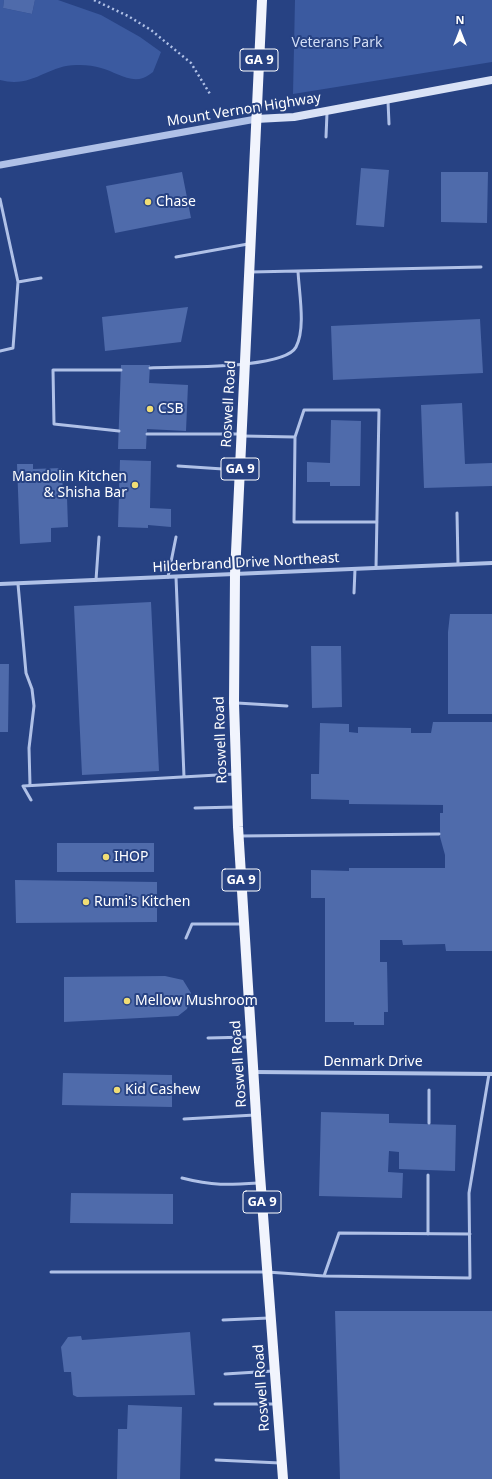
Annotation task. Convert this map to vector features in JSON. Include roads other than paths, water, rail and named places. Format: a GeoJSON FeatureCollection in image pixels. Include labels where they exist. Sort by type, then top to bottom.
{"type":"FeatureCollection","features":[{"type":"Feature","properties":{"kind":"main road","name":"Roswell Road"},"geometry":{"type":"LineString","coordinates":[[262,0],[234,574],[234,703],[237,807],[251,1037],[283,1479]]}},
{"type":"Feature","properties":{"kind":"main road","name":"Mount Vernon Highway"},"geometry":{"type":"LineString","coordinates":[[256,120],[294,117],[492,80]]}},
{"type":"Feature","properties":{"kind":"street","name":"Mount Vernon Highway"},"geometry":{"type":"LineString","coordinates":[[0,165],[256,120]]}},
{"type":"Feature","properties":{"kind":"street","name":"Hilderbrand Drive Northeast"},"geometry":{"type":"LineString","coordinates":[[0,584],[492,563]]}},
{"type":"Feature","properties":{"kind":"street","name":"Denmark Drive"},"geometry":{"type":"LineString","coordinates":[[254,1072],[490,1074]]}},
{"type":"Feature","properties":{"kind":"lane"},"geometry":{"type":"LineString","coordinates":[[388,99],[389,124]]}},
{"type":"Feature","properties":{"kind":"lane"},"geometry":{"type":"LineString","coordinates":[[326,137],[327,111]]}},
{"type":"Feature","properties":{"kind":"lane"},"geometry":{"type":"LineString","coordinates":[[0,199],[18,282],[13,348],[0,351]]}},
{"type":"Feature","properties":{"kind":"lane"},"geometry":{"type":"LineString","coordinates":[[0,226],[6,225]]}},
{"type":"Feature","properties":{"kind":"lane"},"geometry":{"type":"LineString","coordinates":[[176,256],[250,244]]}},
{"type":"Feature","properties":{"kind":"lane"},"geometry":{"type":"LineString","coordinates":[[249,272],[481,267]]}},
{"type":"Feature","properties":{"kind":"lane"},"geometry":{"type":"LineString","coordinates":[[150,368],[244,365],[283,356],[295,349],[301,332],[298,271]]}},
{"type":"Feature","properties":{"kind":"lane"},"geometry":{"type":"LineString","coordinates":[[18,282],[41,278]]}},
{"type":"Feature","properties":{"kind":"lane"},"geometry":{"type":"LineString","coordinates":[[119,431],[54,424],[54,370],[121,370]]}},
{"type":"Feature","properties":{"kind":"lane"},"geometry":{"type":"LineString","coordinates":[[376,568],[377,522],[379,410],[304,410],[295,437],[294,522],[377,522]]}},
{"type":"Feature","properties":{"kind":"lane"},"geometry":{"type":"LineString","coordinates":[[147,434],[295,437]]}},
{"type":"Feature","properties":{"kind":"lane"},"geometry":{"type":"LineString","coordinates":[[178,466],[240,470]]}},
{"type":"Feature","properties":{"kind":"lane"},"geometry":{"type":"LineString","coordinates":[[457,513],[458,564]]}},
{"type":"Feature","properties":{"kind":"lane"},"geometry":{"type":"LineString","coordinates":[[96,580],[99,537]]}},
{"type":"Feature","properties":{"kind":"lane"},"geometry":{"type":"LineString","coordinates":[[168,577],[176,537]]}},
{"type":"Feature","properties":{"kind":"lane"},"geometry":{"type":"LineString","coordinates":[[354,593],[355,569]]}},
{"type":"Feature","properties":{"kind":"lane"},"geometry":{"type":"LineString","coordinates":[[176,577],[184,777]]}},
{"type":"Feature","properties":{"kind":"lane"},"geometry":{"type":"LineString","coordinates":[[18,584],[26,673],[32,689],[34,706],[29,748],[30,785]]}},
{"type":"Feature","properties":{"kind":"lane"},"geometry":{"type":"LineString","coordinates":[[234,703],[287,706]]}},
{"type":"Feature","properties":{"kind":"lane"},"geometry":{"type":"LineString","coordinates":[[31,800],[23,786],[236,774]]}},
{"type":"Feature","properties":{"kind":"lane"},"geometry":{"type":"LineString","coordinates":[[195,808],[237,807]]}},
{"type":"Feature","properties":{"kind":"lane"},"geometry":{"type":"LineString","coordinates":[[239,836],[439,834]]}},
{"type":"Feature","properties":{"kind":"lane"},"geometry":{"type":"LineString","coordinates":[[186,938],[192,924],[244,924]]}},
{"type":"Feature","properties":{"kind":"lane"},"geometry":{"type":"LineString","coordinates":[[208,1038],[251,1037]]}},
{"type":"Feature","properties":{"kind":"lane"},"geometry":{"type":"LineString","coordinates":[[51,1272],[267,1272],[324,1276],[470,1278],[469,1193],[490,1074]]}},
{"type":"Feature","properties":{"kind":"lane"},"geometry":{"type":"LineString","coordinates":[[429,1090],[429,1123]]}},
{"type":"Feature","properties":{"kind":"lane"},"geometry":{"type":"LineString","coordinates":[[184,1119],[256,1114]]}},
{"type":"Feature","properties":{"kind":"lane"},"geometry":{"type":"LineString","coordinates":[[428,1176],[428,1234]]}},
{"type":"Feature","properties":{"kind":"lane"},"geometry":{"type":"LineString","coordinates":[[182,1178],[223,1186],[261,1183]]}},
{"type":"Feature","properties":{"kind":"lane"},"geometry":{"type":"LineString","coordinates":[[324,1276],[339,1233],[470,1234]]}},
{"type":"Feature","properties":{"kind":"lane"},"geometry":{"type":"LineString","coordinates":[[223,1320],[271,1318]]}},
{"type":"Feature","properties":{"kind":"lane"},"geometry":{"type":"LineString","coordinates":[[224,1374],[275,1371]]}},
{"type":"Feature","properties":{"kind":"lane"},"geometry":{"type":"LineString","coordinates":[[214,1404],[277,1404]]}},
{"type":"Feature","properties":{"kind":"lane"},"geometry":{"type":"LineString","coordinates":[[216,1460],[282,1463]]}},
{"type":"Feature","properties":{"kind":"place","name":"Chase"},"geometry":{"type":"Point","coordinates":[148,202]}},
{"type":"Feature","properties":{"kind":"place","name":"CSB"},"geometry":{"type":"Point","coordinates":[150,409]}},
{"type":"Feature","properties":{"kind":"place","name":"Mandolin Kitchen & Shisha Bar"},"geometry":{"type":"Point","coordinates":[135,485]}},
{"type":"Feature","properties":{"kind":"place","name":"IHOP"},"geometry":{"type":"Point","coordinates":[106,857]}},
{"type":"Feature","properties":{"kind":"place","name":"Rumi's Kitchen"},"geometry":{"type":"Point","coordinates":[86,902]}},
{"type":"Feature","properties":{"kind":"place","name":"Mellow Mushroom"},"geometry":{"type":"Point","coordinates":[127,1001]}},
{"type":"Feature","properties":{"kind":"place","name":"Kid Cashew"},"geometry":{"type":"Point","coordinates":[117,1090]}},
{"type":"Feature","properties":{"kind":"park label","name":"Veterans Park"},"geometry":{"type":"Point","coordinates":[337,43]}}]}
